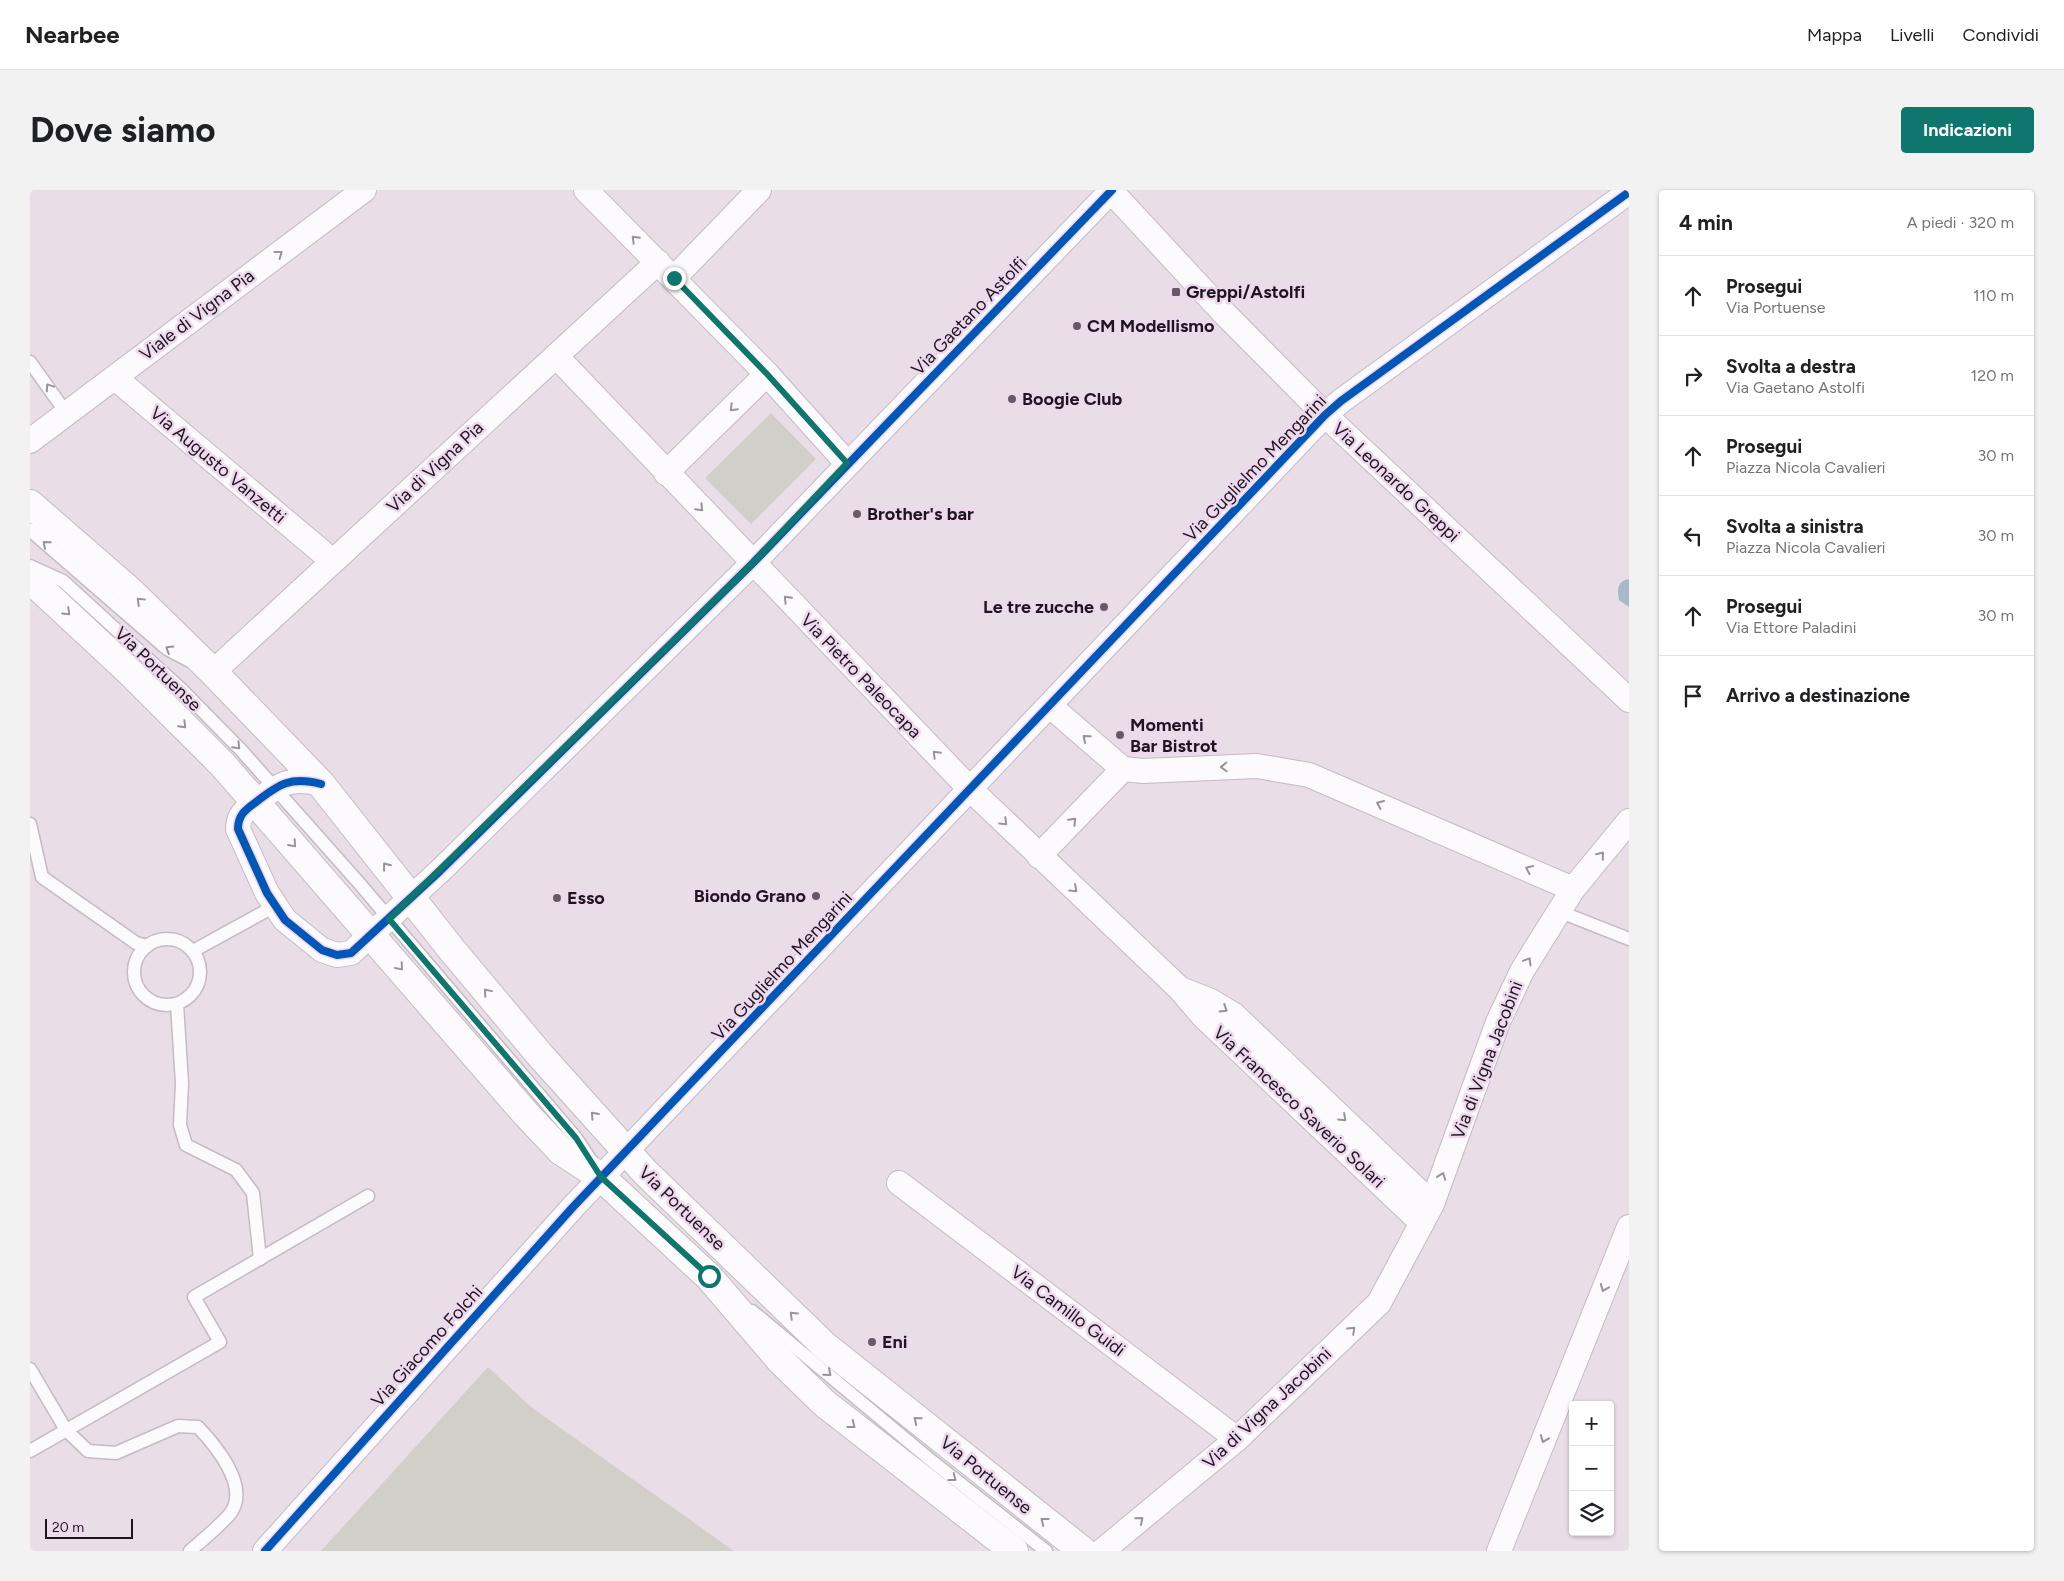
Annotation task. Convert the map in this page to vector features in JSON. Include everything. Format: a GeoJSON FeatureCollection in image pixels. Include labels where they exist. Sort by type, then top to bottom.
{"type":"FeatureCollection","features":[{"type":"Feature","properties":{"kind":"main road","name":"Via Portuense"},"geometry":{"type":"LineString","coordinates":[[30,504],[129,590],[213,672],[321,784],[489,994],[614,1164],[780,1360],[824,1403],[1014,1551]]}},
{"type":"Feature","properties":{"kind":"main road","name":"Via Portuense"},"geometry":{"type":"LineString","coordinates":[[30,580],[265,794],[381,927],[526,1114],[561,1151],[614,1164],[825,1346],[1083,1551]]}},
{"type":"Feature","properties":{"kind":"street","name":"Viale di Vigna Pia"},"geometry":{"type":"LineString","coordinates":[[30,441],[364,190]]}},
{"type":"Feature","properties":{"kind":"street"},"geometry":{"type":"LineString","coordinates":[[586,190],[767,374],[847,463]]}},
{"type":"Feature","properties":{"kind":"street","name":"Via di Vigna Pia"},"geometry":{"type":"LineString","coordinates":[[213,672],[556,356],[666,270],[759,190]]}},
{"type":"Feature","properties":{"kind":"street","name":"Via Leonardo Greppi"},"geometry":{"type":"LineString","coordinates":[[1111,190],[1223,312],[1325,415],[1629,700]]}},
{"type":"Feature","properties":{"kind":"street","name":"Via Gaetano Astolfi"},"geometry":{"type":"LineString","coordinates":[[753,563],[1111,190]]}},
{"type":"Feature","properties":{"kind":"street","name":"Via Guglielmo Mengarini"},"geometry":{"type":"LineString","coordinates":[[614,1164],[1325,415],[1341,401],[1629,192]]}},
{"type":"Feature","properties":{"kind":"street","name":"Via Pietro Paleocapa"},"geometry":{"type":"LineString","coordinates":[[556,356],[970,789],[1039,856]]}},
{"type":"Feature","properties":{"kind":"street"},"geometry":{"type":"LineString","coordinates":[[666,473],[767,374]]}},
{"type":"Feature","properties":{"kind":"street","name":"Via Augusto Vanzetti"},"geometry":{"type":"LineString","coordinates":[[114,378],[322,552]]}},
{"type":"Feature","properties":{"kind":"street"},"geometry":{"type":"LineString","coordinates":[[321,784],[295,781],[265,794],[246,809],[238,819],[238,829],[275,906],[303,936],[328,953],[337,955],[351,953],[412,898],[753,563]]}},
{"type":"Feature","properties":{"kind":"street"},"geometry":{"type":"LineString","coordinates":[[1050,706],[1123,770],[1143,771],[1257,766],[1309,774],[1573,889]]}},
{"type":"Feature","properties":{"kind":"street"},"geometry":{"type":"LineString","coordinates":[[1039,856],[1123,770]]}},
{"type":"Feature","properties":{"kind":"street","name":"Via di Vigna Jacobini"},"geometry":{"type":"LineString","coordinates":[[1102,1551],[1236,1439],[1380,1303],[1427,1213],[1498,1022],[1522,971],[1573,889],[1629,821]]}},
{"type":"Feature","properties":{"kind":"street","name":"Via Francesco Saverio Solari"},"geometry":{"type":"LineString","coordinates":[[1039,856],[1179,988],[1203,1016],[1427,1213]]}},
{"type":"Feature","properties":{"kind":"street","name":"Via Giacomo Folchi"},"geometry":{"type":"LineString","coordinates":[[265,1551],[486,1301],[614,1164]]}},
{"type":"Feature","properties":{"kind":"street","name":"Via Camillo Guidi"},"geometry":{"type":"LineString","coordinates":[[899,1183],[1236,1439]]}},
{"type":"Feature","properties":{"kind":"street"},"geometry":{"type":"LineString","coordinates":[[1499,1551],[1622,1267],[1629,1227]]}},
{"type":"Feature","properties":{"kind":"lane"},"geometry":{"type":"LineString","coordinates":[[30,362],[67,414]]}},
{"type":"Feature","properties":{"kind":"lane","name":"Via Portuense"},"geometry":{"type":"LineString","coordinates":[[30,530],[167,649],[213,672]]}},
{"type":"Feature","properties":{"kind":"lane","name":"Via Portuense"},"geometry":{"type":"LineString","coordinates":[[30,566],[63,581],[181,690],[265,794]]}},
{"type":"Feature","properties":{"kind":"lane"},"geometry":{"type":"LineString","coordinates":[[30,824],[42,877],[136,943],[146,946]]}},
{"type":"Feature","properties":{"kind":"lane"},"geometry":{"type":"LineString","coordinates":[[193,951],[275,906]]}},
{"type":"Feature","properties":{"kind":"lane"},"geometry":{"type":"LineString","coordinates":[[1558,911],[1629,939]]}},
{"type":"Feature","properties":{"kind":"lane"},"geometry":{"type":"LineString","coordinates":[[166,939],[176,940],[193,951],[200,971],[199,982],[190,995],[177,1004],[166,1005],[155,1002],[138,988],[135,965],[139,955],[146,946],[166,939]]}},
{"type":"Feature","properties":{"kind":"lane"},"geometry":{"type":"LineString","coordinates":[[177,1004],[182,1082],[180,1125],[186,1145],[236,1170],[253,1193],[260,1259]]}},
{"type":"Feature","properties":{"kind":"lane"},"geometry":{"type":"LineString","coordinates":[[30,1451],[220,1342],[194,1297],[368,1196]]}},
{"type":"Feature","properties":{"kind":"lane","name":"Via Portuense"},"geometry":{"type":"LineString","coordinates":[[709,1276],[798,1347],[933,1462],[1046,1551]]}},
{"type":"Feature","properties":{"kind":"lane"},"geometry":{"type":"LineString","coordinates":[[30,1369],[66,1430],[88,1451],[116,1453],[178,1426],[198,1426],[220,1450],[237,1493],[232,1511],[190,1551]]}},
{"type":"Feature","properties":{"kind":"shaded area"},"geometry":{"type":"Polygon","coordinates":[[[771,413],[816,459],[751,524],[705,478],[771,413]]]}},
{"type":"Feature","properties":{"kind":"shaded area"},"geometry":{"type":"Polygon","coordinates":[[[488,1367],[531,1407],[734,1551],[321,1551],[488,1367]]]}},
{"type":"Feature","properties":{"kind":"water"},"geometry":{"type":"Polygon","coordinates":[[[1629,579],[1629,607],[1619,600],[1618,593],[1620,584],[1629,579]]]}},
{"type":"Feature","properties":{"kind":"cycle path"},"geometry":{"type":"LineString","coordinates":[[321,784],[293,781],[279,786],[245,810],[239,820],[238,829],[267,893],[285,920],[322,950],[337,955],[351,953],[440,871],[753,563],[1112,190]]}},
{"type":"Feature","properties":{"kind":"cycle path"},"geometry":{"type":"LineString","coordinates":[[265,1551],[573,1207],[1325,415],[1341,401],[1629,192]]}},
{"type":"Feature","properties":{"kind":"place","name":"Greppi/Astolfi"},"geometry":{"type":"Point","coordinates":[1176,292]}},
{"type":"Feature","properties":{"kind":"place","name":"CM Modellismo"},"geometry":{"type":"Point","coordinates":[1077,326]}},
{"type":"Feature","properties":{"kind":"place","name":"Boogie Club"},"geometry":{"type":"Point","coordinates":[1012,399]}},
{"type":"Feature","properties":{"kind":"place","name":"Brother's bar"},"geometry":{"type":"Point","coordinates":[857,514]}},
{"type":"Feature","properties":{"kind":"place","name":"Le tre zucche"},"geometry":{"type":"Point","coordinates":[1104,607]}},
{"type":"Feature","properties":{"kind":"place","name":"Momenti Bar Bistrot"},"geometry":{"type":"Point","coordinates":[1120,735]}},
{"type":"Feature","properties":{"kind":"place","name":"Biondo Grano"},"geometry":{"type":"Point","coordinates":[816,896]}},
{"type":"Feature","properties":{"kind":"place","name":"Esso"},"geometry":{"type":"Point","coordinates":[557,898]}},
{"type":"Feature","properties":{"kind":"place","name":"Eni"},"geometry":{"type":"Point","coordinates":[872,1342]}},
{"type":"Feature","properties":{"kind":"route"},"geometry":{"type":"LineString","coordinates":[[674,278],[767,374],[847,463],[803,512],[753,563],[389,919],[576,1138],[601,1177],[709,1276]]}}]}
